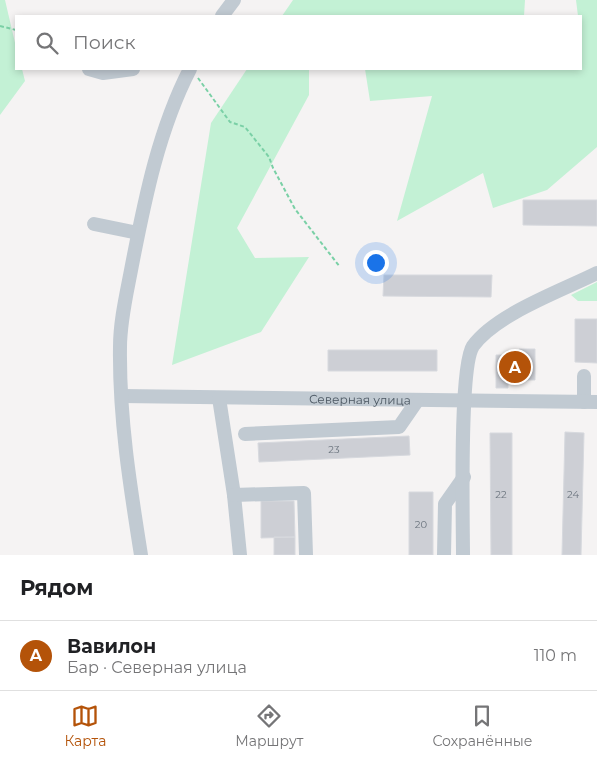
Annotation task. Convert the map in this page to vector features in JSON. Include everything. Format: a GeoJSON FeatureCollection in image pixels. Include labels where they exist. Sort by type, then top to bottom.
{"type":"FeatureCollection","features":[{"type":"Feature","properties":{"kind":"street"},"geometry":{"type":"LineString","coordinates":[[223,15],[234,0]]}},
{"type":"Feature","properties":{"kind":"street"},"geometry":{"type":"LineString","coordinates":[[93,70],[104,73],[126,70]]}},
{"type":"Feature","properties":{"kind":"street"},"geometry":{"type":"LineString","coordinates":[[141,555],[125,450],[120,346],[124,304],[138,233],[171,108],[189,70]]}},
{"type":"Feature","properties":{"kind":"street"},"geometry":{"type":"LineString","coordinates":[[94,224],[138,233]]}},
{"type":"Feature","properties":{"kind":"street"},"geometry":{"type":"LineString","coordinates":[[463,555],[464,402],[468,361],[472,348],[480,338],[499,322],[597,273]]}},
{"type":"Feature","properties":{"kind":"street"},"geometry":{"type":"LineString","coordinates":[[584,376],[591,402]]}},
{"type":"Feature","properties":{"kind":"street","name":"Северная улица"},"geometry":{"type":"LineString","coordinates":[[122,396],[464,402],[591,402]]}},
{"type":"Feature","properties":{"kind":"street"},"geometry":{"type":"LineString","coordinates":[[219,398],[234,495],[240,555]]}},
{"type":"Feature","properties":{"kind":"street"},"geometry":{"type":"LineString","coordinates":[[245,434],[399,427],[417,401]]}},
{"type":"Feature","properties":{"kind":"street"},"geometry":{"type":"LineString","coordinates":[[444,555],[445,504],[464,477]]}},
{"type":"Feature","properties":{"kind":"street"},"geometry":{"type":"LineString","coordinates":[[234,495],[304,494],[306,555]]}},
{"type":"Feature","properties":{"kind":"path"},"geometry":{"type":"LineString","coordinates":[[0,26],[15,30]]}},
{"type":"Feature","properties":{"kind":"path"},"geometry":{"type":"LineString","coordinates":[[190,70],[201,81],[230,122],[245,127],[268,157],[295,209],[340,267]]}},
{"type":"Feature","properties":{"kind":"green space"},"geometry":{"type":"Polygon","coordinates":[[[0,0],[5,0],[15,43],[15,70],[22,70],[25,81],[0,115],[0,0]]]}},
{"type":"Feature","properties":{"kind":"green space"},"geometry":{"type":"Polygon","coordinates":[[[293,0],[525,0],[524,15],[283,15],[293,0]]]}},
{"type":"Feature","properties":{"kind":"green space"},"geometry":{"type":"Polygon","coordinates":[[[576,0],[597,0],[597,147],[547,190],[493,208],[483,173],[397,221],[432,96],[370,101],[365,70],[582,70],[582,15],[578,15],[576,0]]]}},
{"type":"Feature","properties":{"kind":"green space"},"geometry":{"type":"Polygon","coordinates":[[[246,70],[309,70],[309,95],[237,228],[255,258],[309,257],[261,332],[172,365],[211,123],[246,70]]]}},
{"type":"Feature","properties":{"kind":"green space"},"geometry":{"type":"Polygon","coordinates":[[[597,282],[597,301],[578,301],[571,295],[597,282]]]}},
{"type":"Feature","properties":{"kind":"building"},"geometry":{"type":"Polygon","coordinates":[[[523,200],[597,200],[597,226],[523,225],[523,200]]]}},
{"type":"Feature","properties":{"kind":"building"},"geometry":{"type":"Polygon","coordinates":[[[384,275],[492,275],[491,297],[383,296],[384,275]]]}},
{"type":"Feature","properties":{"kind":"building"},"geometry":{"type":"Polygon","coordinates":[[[575,319],[597,319],[597,363],[575,362],[575,319]]]}},
{"type":"Feature","properties":{"kind":"building"},"geometry":{"type":"Polygon","coordinates":[[[519,349],[535,349],[535,380],[508,380],[508,388],[496,388],[496,355],[519,355],[519,349]]]}},
{"type":"Feature","properties":{"kind":"building"},"geometry":{"type":"Polygon","coordinates":[[[328,350],[437,350],[437,371],[328,371],[328,350]]]}},
{"type":"Feature","properties":{"kind":"building"},"geometry":{"type":"Polygon","coordinates":[[[565,432],[584,433],[581,555],[562,555],[565,432]]]}},
{"type":"Feature","properties":{"kind":"building"},"geometry":{"type":"Polygon","coordinates":[[[490,433],[512,433],[512,555],[491,555],[490,433]]]}},
{"type":"Feature","properties":{"kind":"building"},"geometry":{"type":"Polygon","coordinates":[[[409,436],[410,455],[259,462],[258,443],[409,436]]]}},
{"type":"Feature","properties":{"kind":"building"},"geometry":{"type":"Polygon","coordinates":[[[409,492],[433,492],[433,555],[409,555],[409,492]]]}},
{"type":"Feature","properties":{"kind":"building"},"geometry":{"type":"Polygon","coordinates":[[[261,501],[294,501],[295,537],[261,538],[261,501]]]}},
{"type":"Feature","properties":{"kind":"building"},"geometry":{"type":"Polygon","coordinates":[[[274,537],[295,537],[295,555],[274,555],[274,537]]]}},
{"type":"Feature","properties":{"kind":"place","name":"Вавилон"},"geometry":{"type":"Point","coordinates":[515,367]}}]}
